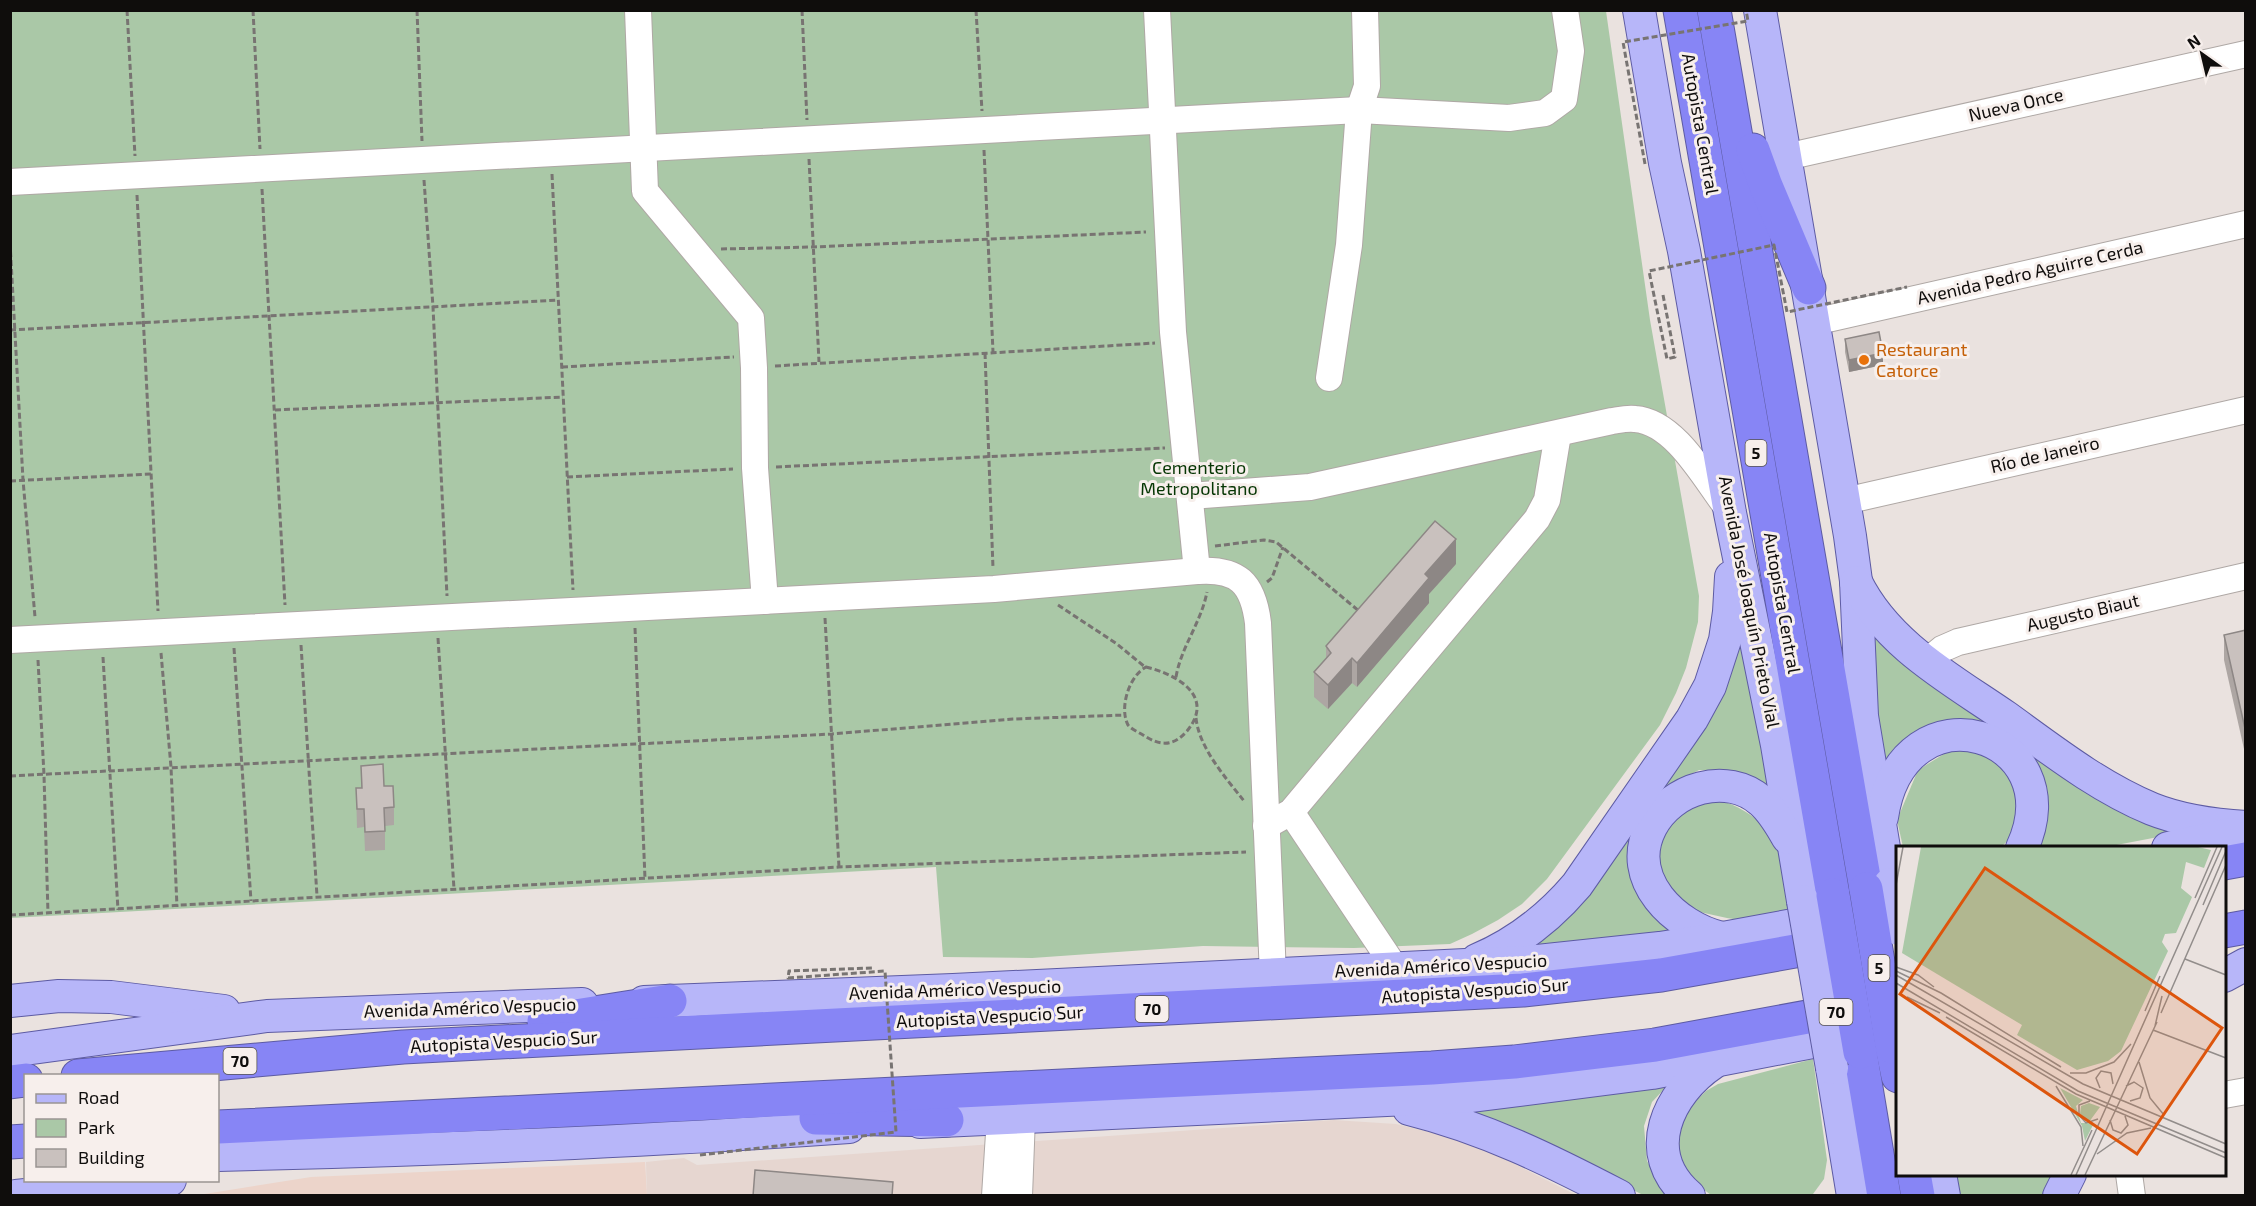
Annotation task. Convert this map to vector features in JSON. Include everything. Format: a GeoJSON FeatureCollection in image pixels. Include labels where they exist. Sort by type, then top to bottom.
{"type":"FeatureCollection","features":[{"type":"Feature","properties":{"kind":"highway","name":"Autopista Central"},"geometry":{"type":"LineString","coordinates":[[1680,10],[1818,898],[1846,1060],[1884,1196]]}},
{"type":"Feature","properties":{"kind":"highway","name":"Autopista Central"},"geometry":{"type":"LineString","coordinates":[[1714,10],[1884,893],[1896,1049]]}},
{"type":"Feature","properties":{"kind":"highway"},"geometry":{"type":"LineString","coordinates":[[1722,60],[1766,186],[1809,288]]}},
{"type":"Feature","properties":{"kind":"highway"},"geometry":{"type":"LineString","coordinates":[[2226,863],[2246,859]]}},
{"type":"Feature","properties":{"kind":"highway"},"geometry":{"type":"LineString","coordinates":[[2226,931],[2246,927]]}},
{"type":"Feature","properties":{"kind":"highway","name":"Autopista Vespucio Sur"},"geometry":{"type":"LineString","coordinates":[[100,1074],[403,1047],[1523,990],[1649,976],[1730,964],[1896,930]]}},
{"type":"Feature","properties":{"kind":"highway","name":"70"},"geometry":{"type":"LineString","coordinates":[[219,1127],[1432,1068],[1514,1062],[1596,1053],[1715,1035],[1896,999]]}},
{"type":"Feature","properties":{"kind":"highway"},"geometry":{"type":"LineString","coordinates":[[403,1047],[670,1001]]}},
{"type":"Feature","properties":{"kind":"highway"},"geometry":{"type":"LineString","coordinates":[[599,1108],[727,1117],[947,1120]]}},
{"type":"Feature","properties":{"kind":"highway"},"geometry":{"type":"LineString","coordinates":[[1914,1176],[1918,1196]]}},
{"type":"Feature","properties":{"kind":"main road","name":"Avenida José Joaquín Prieto Vial"},"geometry":{"type":"LineString","coordinates":[[1639,10],[1665,163],[1684,251],[1730,513],[1777,746],[1795,850],[1818,898]]}},
{"type":"Feature","properties":{"kind":"main road"},"geometry":{"type":"LineString","coordinates":[[1760,10],[1845,501],[1856,581],[1863,716],[1881,836],[1884,893],[1896,925]]}},
{"type":"Feature","properties":{"kind":"main road"},"geometry":{"type":"LineString","coordinates":[[1460,966],[1497,951],[1514,941],[1531,930],[1563,901],[1584,875],[1702,703],[1720,662],[1729,612],[1730,513]]}},
{"type":"Feature","properties":{"kind":"main road"},"geometry":{"type":"LineString","coordinates":[[1856,581],[1869,605],[1904,645],[2064,758],[2125,796],[2155,810],[2186,820],[2246,829]]}},
{"type":"Feature","properties":{"kind":"main road"},"geometry":{"type":"LineString","coordinates":[[1881,836],[1888,791],[1912,753],[1943,737],[1970,735],[1982,737],[2004,748],[2020,765],[2025,775],[2032,799],[2032,813],[2031,826],[2023,846]]}},
{"type":"Feature","properties":{"kind":"main road"},"geometry":{"type":"LineString","coordinates":[[1723,938],[1709,935],[1683,922],[1665,907],[1652,888],[1645,854],[1650,828],[1657,817],[1671,802],[1689,791],[1713,786],[1734,787],[1753,795],[1768,807],[1795,850]]}},
{"type":"Feature","properties":{"kind":"main road"},"geometry":{"type":"LineString","coordinates":[[2176,846],[2246,829]]}},
{"type":"Feature","properties":{"kind":"main road","name":"Avenida Américo Vespucio"},"geometry":{"type":"LineString","coordinates":[[10,1051],[267,1017],[1273,975],[1460,966],[1596,955],[1723,938],[1884,893]]}},
{"type":"Feature","properties":{"kind":"main road"},"geometry":{"type":"LineString","coordinates":[[2226,961],[2246,957]]}},
{"type":"Feature","properties":{"kind":"main road"},"geometry":{"type":"LineString","coordinates":[[2226,975],[2246,964]]}},
{"type":"Feature","properties":{"kind":"main road"},"geometry":{"type":"LineString","coordinates":[[10,1001],[59,996],[111,997],[267,1017]]}},
{"type":"Feature","properties":{"kind":"main road"},"geometry":{"type":"LineString","coordinates":[[219,1155],[344,1153],[699,1138],[947,1120],[1376,1102],[1543,1088],[1713,1063],[1896,1049]]}},
{"type":"Feature","properties":{"kind":"main road"},"geometry":{"type":"LineString","coordinates":[[1846,1060],[1845,1145],[1853,1196]]}},
{"type":"Feature","properties":{"kind":"main road"},"geometry":{"type":"LineString","coordinates":[[1689,1196],[1678,1185],[1666,1161],[1663,1148],[1664,1130],[1669,1112],[1683,1089],[1713,1063]]}},
{"type":"Feature","properties":{"kind":"main road"},"geometry":{"type":"LineString","coordinates":[[1376,1102],[1437,1116],[1504,1139],[1619,1196]]}},
{"type":"Feature","properties":{"kind":"main road"},"geometry":{"type":"LineString","coordinates":[[1828,1196],[1839,1174],[1845,1145]]}},
{"type":"Feature","properties":{"kind":"main road"},"geometry":{"type":"LineString","coordinates":[[219,1176],[285,1166],[344,1153]]}},
{"type":"Feature","properties":{"kind":"main road"},"geometry":{"type":"LineString","coordinates":[[1940,1176],[1944,1196]]}},
{"type":"Feature","properties":{"kind":"main road"},"geometry":{"type":"LineString","coordinates":[[2059,1196],[2069,1176]]}},
{"type":"Feature","properties":{"kind":"main road"},"geometry":{"type":"LineString","coordinates":[[16,1196],[151,1182]]}},
{"type":"Feature","properties":{"kind":"street"},"geometry":{"type":"LineString","coordinates":[[638,10],[645,191],[751,318],[754,362],[755,468],[765,601]]}},
{"type":"Feature","properties":{"kind":"street"},"geometry":{"type":"LineString","coordinates":[[1157,10],[1174,341],[1184,447],[1200,570]]}},
{"type":"Feature","properties":{"kind":"street"},"geometry":{"type":"LineString","coordinates":[[1329,378],[1349,246],[1359,110],[1367,86],[1365,10]]}},
{"type":"Feature","properties":{"kind":"street"},"geometry":{"type":"LineString","coordinates":[[10,182],[1359,110],[1509,118],[1545,113],[1564,99],[1570,51],[1565,10]]}},
{"type":"Feature","properties":{"kind":"street","name":"Nueva Once"},"geometry":{"type":"LineString","coordinates":[[1786,157],[2246,54]]}},
{"type":"Feature","properties":{"kind":"street","name":"Avenida Pedro Aguirre Cerda"},"geometry":{"type":"LineString","coordinates":[[1814,321],[2246,224]]}},
{"type":"Feature","properties":{"kind":"street","name":"Río de Janeiro"},"geometry":{"type":"LineString","coordinates":[[1845,501],[2246,410]]}},
{"type":"Feature","properties":{"kind":"street"},"geometry":{"type":"LineString","coordinates":[[1190,496],[1310,487],[1627,419],[1643,420],[1653,424],[1683,448],[1730,513]]}},
{"type":"Feature","properties":{"kind":"street"},"geometry":{"type":"LineString","coordinates":[[1266,826],[1291,812],[1537,519],[1549,490],[1558,434]]}},
{"type":"Feature","properties":{"kind":"street"},"geometry":{"type":"LineString","coordinates":[[10,640],[994,589],[1217,569],[1224,571],[1246,586],[1255,601],[1258,622],[1273,975]]}},
{"type":"Feature","properties":{"kind":"street","name":"Augusto Biaut"},"geometry":{"type":"LineString","coordinates":[[1926,662],[1942,649],[1958,642],[2246,576]]}},
{"type":"Feature","properties":{"kind":"street"},"geometry":{"type":"LineString","coordinates":[[1291,812],[1396,969]]}},
{"type":"Feature","properties":{"kind":"street"},"geometry":{"type":"LineString","coordinates":[[2226,1095],[2246,1091]]}},
{"type":"Feature","properties":{"kind":"street"},"geometry":{"type":"LineString","coordinates":[[1011,1118],[1019,1195]]}},
{"type":"Feature","properties":{"kind":"street"},"geometry":{"type":"LineString","coordinates":[[995,1196],[1011,1118]]}},
{"type":"Feature","properties":{"kind":"street"},"geometry":{"type":"LineString","coordinates":[[2129,1176],[2132,1196]]}},
{"type":"Feature","properties":{"kind":"path"},"geometry":{"type":"LineString","coordinates":[[127,10],[159,633],[171,767],[177,907]]}},
{"type":"Feature","properties":{"kind":"path"},"geometry":{"type":"LineString","coordinates":[[253,10],[274,410],[293,626],[308,760],[317,896]]}},
{"type":"Feature","properties":{"kind":"path"},"geometry":{"type":"LineString","coordinates":[[417,10],[422,161],[438,401],[446,753],[454,889]]}},
{"type":"Feature","properties":{"kind":"path"},"geometry":{"type":"LineString","coordinates":[[802,10],[819,362]]}},
{"type":"Feature","properties":{"kind":"path"},"geometry":{"type":"LineString","coordinates":[[976,10],[993,352]]}},
{"type":"Feature","properties":{"kind":"path"},"geometry":{"type":"LineString","coordinates":[[1646,164],[1623,42],[1748,21],[1746,10]]}},
{"type":"Feature","properties":{"kind":"path"},"geometry":{"type":"LineString","coordinates":[[551,154],[574,611]]}},
{"type":"Feature","properties":{"kind":"path"},"geometry":{"type":"LineString","coordinates":[[693,250],[1169,231]]}},
{"type":"Feature","properties":{"kind":"path"},"geometry":{"type":"LineString","coordinates":[[10,242],[13,330],[23,480],[37,639],[48,914]]}},
{"type":"Feature","properties":{"kind":"path"},"geometry":{"type":"LineString","coordinates":[[1663,295],[1675,357],[1667,359],[1649,271],[1774,245],[1787,312],[1907,287]]}},
{"type":"Feature","properties":{"kind":"path"},"geometry":{"type":"LineString","coordinates":[[13,330],[558,300]]}},
{"type":"Feature","properties":{"kind":"path"},"geometry":{"type":"LineString","coordinates":[[562,367],[819,362],[1174,341]]}},
{"type":"Feature","properties":{"kind":"path"},"geometry":{"type":"LineString","coordinates":[[985,353],[994,589]]}},
{"type":"Feature","properties":{"kind":"path"},"geometry":{"type":"LineString","coordinates":[[274,410],[563,397]]}},
{"type":"Feature","properties":{"kind":"path"},"geometry":{"type":"LineString","coordinates":[[567,477],[1184,447]]}},
{"type":"Feature","properties":{"kind":"path"},"geometry":{"type":"LineString","coordinates":[[10,481],[151,474]]}},
{"type":"Feature","properties":{"kind":"path"},"geometry":{"type":"LineString","coordinates":[[1176,677],[1181,654],[1202,612],[1200,570],[1220,545],[1264,540],[1276,542],[1361,613]]}},
{"type":"Feature","properties":{"kind":"path"},"geometry":{"type":"LineString","coordinates":[[1246,586],[1270,581],[1283,547]]}},
{"type":"Feature","properties":{"kind":"path"},"geometry":{"type":"LineString","coordinates":[[824,598],[839,867]]}},
{"type":"Feature","properties":{"kind":"path"},"geometry":{"type":"LineString","coordinates":[[1062,599],[1051,600],[1117,644],[1146,667],[1168,673],[1191,689],[1197,707],[1197,726],[1205,748],[1246,803]]}},
{"type":"Feature","properties":{"kind":"path"},"geometry":{"type":"LineString","coordinates":[[634,608],[645,879]]}},
{"type":"Feature","properties":{"kind":"path"},"geometry":{"type":"LineString","coordinates":[[232,629],[243,764],[250,901]]}},
{"type":"Feature","properties":{"kind":"path"},"geometry":{"type":"LineString","coordinates":[[102,636],[118,910]]}},
{"type":"Feature","properties":{"kind":"path"},"geometry":{"type":"LineString","coordinates":[[1146,667],[1139,672],[1129,688],[1125,715],[1130,727],[1150,740],[1164,745],[1175,742],[1192,725],[1196,716]]}},
{"type":"Feature","properties":{"kind":"path"},"geometry":{"type":"LineString","coordinates":[[10,776],[832,734],[1013,719],[1125,715]]}},
{"type":"Feature","properties":{"kind":"path"},"geometry":{"type":"LineString","coordinates":[[10,915],[839,867],[1257,851],[1267,856]]}},
{"type":"Feature","properties":{"kind":"path"},"geometry":{"type":"LineString","coordinates":[[700,1155],[896,1132],[885,971],[788,978],[789,971],[872,968]]}},
{"type":"Feature","properties":{"kind":"shaded area"},"geometry":{"type":"Polygon","coordinates":[[[1334,1120],[1396,1124],[1450,1137],[1497,1155],[1576,1195],[647,1196],[646,1162],[684,1158],[697,1165],[1334,1120]]]}},
{"type":"Feature","properties":{"kind":"shaded area"},"geometry":{"type":"Polygon","coordinates":[[[645,1162],[647,1195],[192,1196],[311,1177],[645,1162]]]}},
{"type":"Feature","properties":{"kind":"green space","name":"Cementerio Metropolitano"},"geometry":{"type":"Polygon","coordinates":[[[11,11],[1606,11],[1650,320],[1699,596],[1698,622],[1686,668],[1676,693],[1660,725],[1547,879],[1522,904],[1498,920],[1450,944],[1354,948],[1203,946],[1032,958],[943,957],[936,867],[11,918],[11,11]]]}},
{"type":"Feature","properties":{"kind":"green space"},"geometry":{"type":"Polygon","coordinates":[[[1864,616],[1907,662],[2108,806],[2179,833],[2111,846],[2037,846],[2043,826],[1995,735],[1879,768],[1864,616]]]}},
{"type":"Feature","properties":{"kind":"green space"},"geometry":{"type":"Polygon","coordinates":[[[1741,627],[1775,803],[1765,790],[1737,771],[1699,770],[1670,785],[1649,806],[1633,838],[1684,931],[1524,948],[1741,627]]]}},
{"type":"Feature","properties":{"kind":"green space"},"geometry":{"type":"Polygon","coordinates":[[[1952,749],[1971,750],[1995,757],[2022,792],[2015,834],[2002,846],[1903,846],[1897,820],[1918,770],[1952,749]]]}},
{"type":"Feature","properties":{"kind":"green space"},"geometry":{"type":"Polygon","coordinates":[[[1720,800],[1741,809],[1756,819],[1768,832],[1781,861],[1790,918],[1759,923],[1727,918],[1695,911],[1671,898],[1655,869],[1656,839],[1677,813],[1700,802],[1720,800]]]}},
{"type":"Feature","properties":{"kind":"green space"},"geometry":{"type":"Polygon","coordinates":[[[1813,1059],[1827,1160],[1824,1179],[1813,1194],[1711,1195],[1691,1180],[1677,1151],[1681,1122],[1687,1110],[1706,1091],[1718,1084],[1813,1059]]]}},
{"type":"Feature","properties":{"kind":"green space"},"geometry":{"type":"Polygon","coordinates":[[[1667,1086],[1652,1102],[1644,1126],[1647,1161],[1667,1195],[1643,1195],[1523,1134],[1464,1111],[1667,1086]]]}},
{"type":"Feature","properties":{"kind":"green space"},"geometry":{"type":"Polygon","coordinates":[[[1944,1176],[2060,1176],[2050,1196],[1948,1195],[1944,1176]]]}},
{"type":"Feature","properties":{"kind":"building"},"geometry":{"type":"Polygon","coordinates":[[[1879,332],[1883,353],[1849,360],[1845,339],[1879,332]]]}},
{"type":"Feature","properties":{"kind":"building"},"geometry":{"type":"Polygon","coordinates":[[[1435,521],[1456,539],[1425,574],[1429,578],[1357,663],[1352,658],[1328,685],[1314,672],[1331,653],[1326,646],[1435,521]]]}},
{"type":"Feature","properties":{"kind":"building"},"geometry":{"type":"Polygon","coordinates":[[[2246,630],[2246,733],[2224,635],[2246,630]]]}},
{"type":"Feature","properties":{"kind":"building"},"geometry":{"type":"Polygon","coordinates":[[[383,764],[384,786],[393,786],[394,807],[384,808],[385,831],[365,832],[364,809],[357,809],[356,788],[362,788],[361,766],[383,764]]]}},
{"type":"Feature","properties":{"kind":"building"},"geometry":{"type":"Polygon","coordinates":[[[755,1170],[893,1182],[892,1196],[753,1196],[755,1170]]]}},
{"type":"Feature","properties":{"kind":"place","name":"Restaurant Catorce"},"geometry":{"type":"Point","coordinates":[1864,360]}}]}
